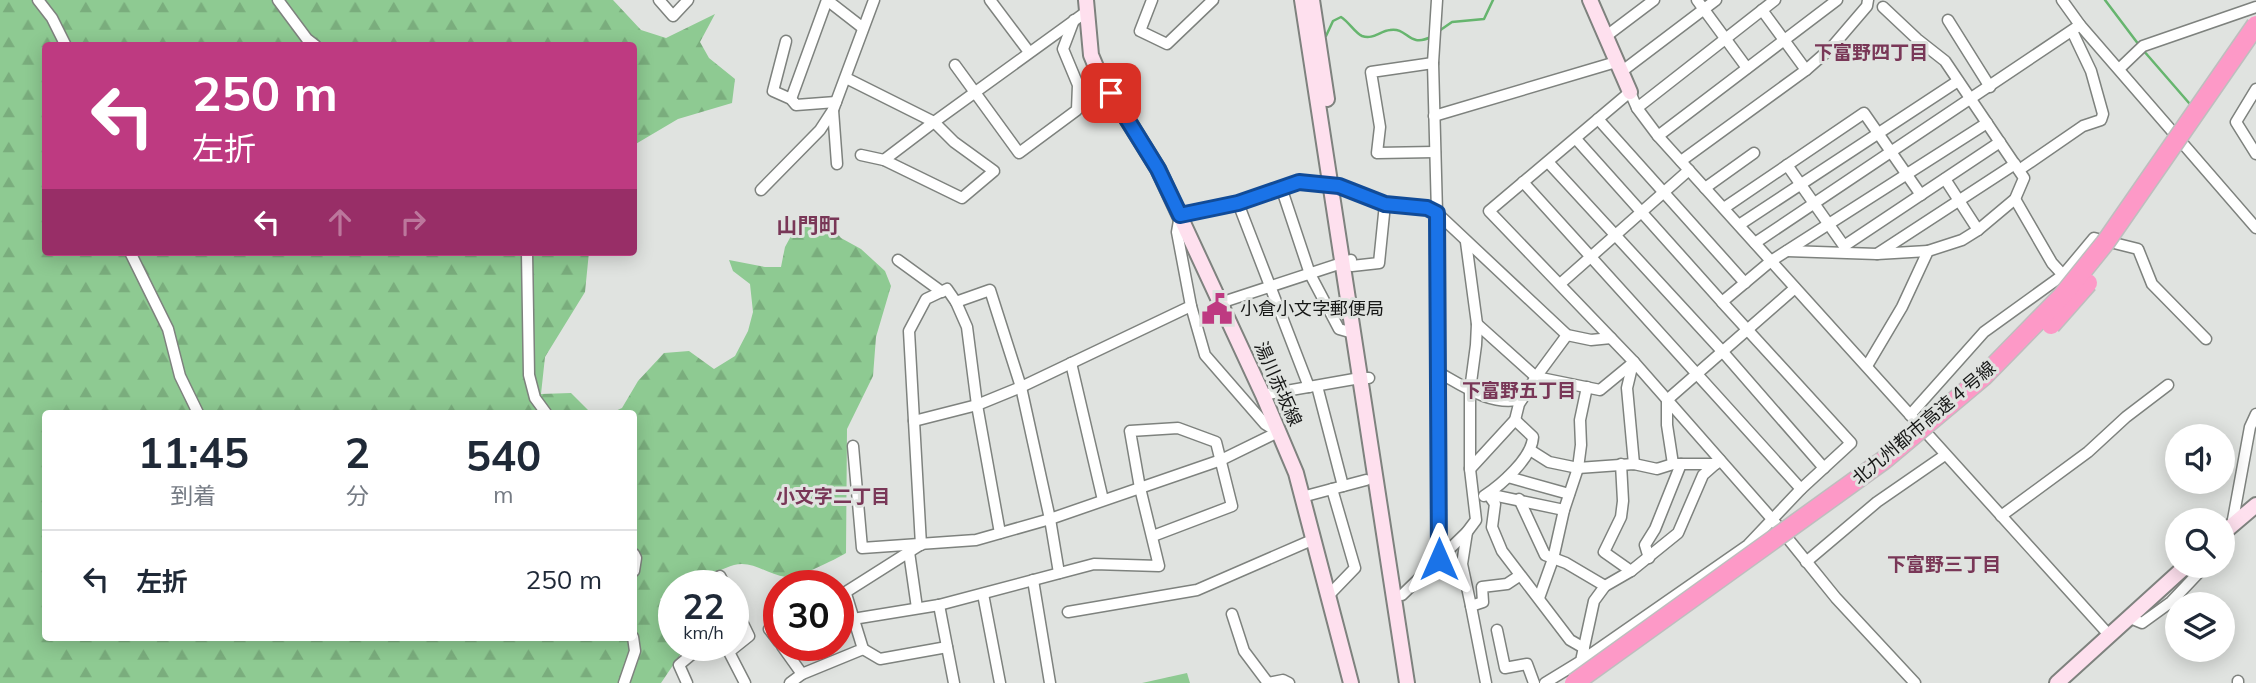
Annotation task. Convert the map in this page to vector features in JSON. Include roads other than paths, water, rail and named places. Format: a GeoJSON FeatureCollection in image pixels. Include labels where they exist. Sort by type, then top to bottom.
{"type":"FeatureCollection","features":[{"type":"Feature","properties":{"kind":"highway","name":"北九州都市高速４号線"},"geometry":{"type":"LineString","coordinates":[[1574,683],[1884,460],[1984,376],[2063,295],[2105,243],[2256,25]]}},
{"type":"Feature","properties":{"kind":"highway","name":"北九州都市高速４号線"},"geometry":{"type":"LineString","coordinates":[[1595,683],[1910,455],[1993,385],[2072,304],[2092,278],[2181,156],[2256,42]]}},
{"type":"Feature","properties":{"kind":"street"},"geometry":{"type":"LineString","coordinates":[[38,0],[52,18],[64,42]]}},
{"type":"Feature","properties":{"kind":"street"},"geometry":{"type":"LineString","coordinates":[[278,0],[311,42]]}},
{"type":"Feature","properties":{"kind":"street"},"geometry":{"type":"LineString","coordinates":[[659,0],[673,16],[688,0]]}},
{"type":"Feature","properties":{"kind":"street"},"geometry":{"type":"LineString","coordinates":[[791,99],[827,0],[863,28]]}},
{"type":"Feature","properties":{"kind":"street"},"geometry":{"type":"LineString","coordinates":[[761,190],[820,130],[835,106],[874,0]]}},
{"type":"Feature","properties":{"kind":"street"},"geometry":{"type":"LineString","coordinates":[[990,0],[1029,52]]}},
{"type":"Feature","properties":{"kind":"street"},"geometry":{"type":"LineString","coordinates":[[1150,0],[1140,30],[1167,44],[1213,0]]}},
{"type":"Feature","properties":{"kind":"street"},"geometry":{"type":"LineString","coordinates":[[1302,0],[1349,263],[1407,683]]}},
{"type":"Feature","properties":{"kind":"street"},"geometry":{"type":"LineString","coordinates":[[1312,0],[1335,186]]}},
{"type":"Feature","properties":{"kind":"street"},"geometry":{"type":"LineString","coordinates":[[1437,0],[1433,63],[1437,213],[1439,559]]}},
{"type":"Feature","properties":{"kind":"street"},"geometry":{"type":"LineString","coordinates":[[1605,37],[1654,0]]}},
{"type":"Feature","properties":{"kind":"street"},"geometry":{"type":"LineString","coordinates":[[1697,0],[1746,68]]}},
{"type":"Feature","properties":{"kind":"street"},"geometry":{"type":"LineString","coordinates":[[1434,116],[1618,67],[1716,0]]}},
{"type":"Feature","properties":{"kind":"street"},"geometry":{"type":"LineString","coordinates":[[1637,108],[1774,0]]}},
{"type":"Feature","properties":{"kind":"street"},"geometry":{"type":"LineString","coordinates":[[1658,136],[1837,0]]}},
{"type":"Feature","properties":{"kind":"street"},"geometry":{"type":"LineString","coordinates":[[1681,161],[1806,70],[1831,48],[1867,6],[1868,0]]}},
{"type":"Feature","properties":{"kind":"street"},"geometry":{"type":"LineString","coordinates":[[1877,254],[1958,201],[2083,126],[2101,120],[2103,114],[2091,71],[2076,28],[2062,0]]}},
{"type":"Feature","properties":{"kind":"street"},"geometry":{"type":"LineString","coordinates":[[1591,1],[1637,108],[1658,136],[2110,636]]}},
{"type":"Feature","properties":{"kind":"street"},"geometry":{"type":"LineString","coordinates":[[1787,251],[1877,254],[1928,251],[1962,240],[1978,230],[2015,199],[2024,178],[1945,61],[1882,7]]}},
{"type":"Feature","properties":{"kind":"street"},"geometry":{"type":"LineString","coordinates":[[2119,69],[2140,49],[2256,7]]}},
{"type":"Feature","properties":{"kind":"street"},"geometry":{"type":"LineString","coordinates":[[1762,10],[1806,70]]}},
{"type":"Feature","properties":{"kind":"street"},"geometry":{"type":"LineString","coordinates":[[884,160],[1082,11]]}},
{"type":"Feature","properties":{"kind":"street"},"geometry":{"type":"LineString","coordinates":[[955,65],[1019,152],[1077,110],[1078,85],[1063,49],[1082,11]]}},
{"type":"Feature","properties":{"kind":"street","name":"湯川赤坂線"},"geometry":{"type":"LineString","coordinates":[[1082,11],[1091,55],[1099,74],[1158,169],[1264,396],[1296,473],[1351,683]]}},
{"type":"Feature","properties":{"kind":"street"},"geometry":{"type":"LineString","coordinates":[[1948,20],[1990,87]]}},
{"type":"Feature","properties":{"kind":"street"},"geometry":{"type":"LineString","coordinates":[[2076,28],[2119,69],[2256,228]]}},
{"type":"Feature","properties":{"kind":"street"},"geometry":{"type":"LineString","coordinates":[[1755,243],[2076,28]]}},
{"type":"Feature","properties":{"kind":"street"},"geometry":{"type":"LineString","coordinates":[[786,41],[774,91],[791,99],[796,105],[835,106]]}},
{"type":"Feature","properties":{"kind":"street"},"geometry":{"type":"LineString","coordinates":[[1433,63],[1371,72],[1380,127],[1377,153],[1435,152]]}},
{"type":"Feature","properties":{"kind":"street"},"geometry":{"type":"LineString","coordinates":[[846,78],[934,122],[954,142],[994,171],[962,198],[884,160],[861,155]]}},
{"type":"Feature","properties":{"kind":"street"},"geometry":{"type":"LineString","coordinates":[[1739,225],[1958,80]]}},
{"type":"Feature","properties":{"kind":"street"},"geometry":{"type":"LineString","coordinates":[[2256,89],[2236,122],[2256,154]]}},
{"type":"Feature","properties":{"kind":"street"},"geometry":{"type":"LineString","coordinates":[[1630,92],[1489,211],[1634,362],[1718,462],[1772,519],[1806,562],[1915,683]]}},
{"type":"Feature","properties":{"kind":"street"},"geometry":{"type":"LineString","coordinates":[[835,106],[837,163]]}},
{"type":"Feature","properties":{"kind":"street"},"geometry":{"type":"LineString","coordinates":[[1724,208],[1864,113],[1921,195]]}},
{"type":"Feature","properties":{"kind":"street"},"geometry":{"type":"LineString","coordinates":[[1598,119],[1745,283]]}},
{"type":"Feature","properties":{"kind":"street"},"geometry":{"type":"LineString","coordinates":[[1722,302],[1771,261],[1987,123]]}},
{"type":"Feature","properties":{"kind":"street"},"geometry":{"type":"LineString","coordinates":[[1545,683],[1748,545],[1801,489],[1851,443],[1576,139]]}},
{"type":"Feature","properties":{"kind":"street"},"geometry":{"type":"LineString","coordinates":[[1787,164],[1844,246],[2000,142]]}},
{"type":"Feature","properties":{"kind":"street"},"geometry":{"type":"LineString","coordinates":[[1705,188],[1754,153]]}},
{"type":"Feature","properties":{"kind":"street"},"geometry":{"type":"LineString","coordinates":[[1548,162],[1722,351],[1824,468]]}},
{"type":"Feature","properties":{"kind":"street"},"geometry":{"type":"LineString","coordinates":[[1560,284],[1689,170]]}},
{"type":"Feature","properties":{"kind":"street"},"geometry":{"type":"LineString","coordinates":[[1945,179],[1978,230]]}},
{"type":"Feature","properties":{"kind":"street"},"geometry":{"type":"LineString","coordinates":[[1278,432],[1265,424],[1205,355],[1191,306],[1177,232],[1180,215],[1238,203],[1299,182],[1335,186],[1385,204],[1427,208],[1437,213],[1567,335],[1591,340],[1611,338]]}},
{"type":"Feature","properties":{"kind":"street"},"geometry":{"type":"LineString","coordinates":[[1523,182],[1801,489]]}},
{"type":"Feature","properties":{"kind":"street"},"geometry":{"type":"LineString","coordinates":[[1282,190],[1310,274],[1339,329],[1353,333]]}},
{"type":"Feature","properties":{"kind":"street"},"geometry":{"type":"LineString","coordinates":[[2015,199],[2052,262],[2063,275]]}},
{"type":"Feature","properties":{"kind":"street"},"geometry":{"type":"LineString","coordinates":[[1238,203],[1270,287],[1313,386],[1343,486]]}},
{"type":"Feature","properties":{"kind":"street"},"geometry":{"type":"LineString","coordinates":[[1220,303],[1349,263],[1379,263],[1385,204]]}},
{"type":"Feature","properties":{"kind":"street"},"geometry":{"type":"LineString","coordinates":[[1910,415],[1984,331],[2063,275],[2094,238],[2138,249],[2152,284],[2206,339]]}},
{"type":"Feature","properties":{"kind":"street"},"geometry":{"type":"LineString","coordinates":[[1402,595],[1476,520],[1470,469],[1470,390],[1477,324],[1466,242]]}},
{"type":"Feature","properties":{"kind":"street"},"geometry":{"type":"LineString","coordinates":[[1867,366],[1902,307],[1928,251]]}},
{"type":"Feature","properties":{"kind":"street"},"geometry":{"type":"LineString","coordinates":[[132,256],[168,329],[180,376],[197,410]]}},
{"type":"Feature","properties":{"kind":"street"},"geometry":{"type":"LineString","coordinates":[[527,256],[529,375],[536,398],[544,410]]}},
{"type":"Feature","properties":{"kind":"street"},"geometry":{"type":"LineString","coordinates":[[898,260],[942,292]]}},
{"type":"Feature","properties":{"kind":"street"},"geometry":{"type":"LineString","coordinates":[[1349,263],[1353,333],[1364,378],[1416,683]]}},
{"type":"Feature","properties":{"kind":"street"},"geometry":{"type":"LineString","coordinates":[[1649,558],[1645,545],[1655,529],[1677,464],[1667,425],[1667,400],[1795,288]]}},
{"type":"Feature","properties":{"kind":"street"},"geometry":{"type":"LineString","coordinates":[[921,545],[909,331],[926,299],[947,289],[967,327],[976,405],[1000,533]]}},
{"type":"Feature","properties":{"kind":"street"},"geometry":{"type":"LineString","coordinates":[[956,302],[990,290],[1021,387],[1059,573]]}},
{"type":"Feature","properties":{"kind":"street"},"geometry":{"type":"LineString","coordinates":[[914,421],[976,405],[1021,387],[1191,306]]}},
{"type":"Feature","properties":{"kind":"street"},"geometry":{"type":"LineString","coordinates":[[1477,324],[1536,377],[1600,390],[1634,362]]}},
{"type":"Feature","properties":{"kind":"street"},"geometry":{"type":"LineString","coordinates":[[1470,469],[1515,420],[1522,400],[1536,377],[1567,335]]}},
{"type":"Feature","properties":{"kind":"street"},"geometry":{"type":"LineString","coordinates":[[1634,362],[1627,388],[1634,464]]}},
{"type":"Feature","properties":{"kind":"street"},"geometry":{"type":"LineString","coordinates":[[1071,363],[1103,500]]}},
{"type":"Feature","properties":{"kind":"street"},"geometry":{"type":"LineString","coordinates":[[1438,372],[1494,400],[1522,400]]}},
{"type":"Feature","properties":{"kind":"street"},"geometry":{"type":"LineString","coordinates":[[1264,396],[1364,378]]}},
{"type":"Feature","properties":{"kind":"street"},"geometry":{"type":"LineString","coordinates":[[2001,516],[2088,452],[2168,384]]}},
{"type":"Feature","properties":{"kind":"street"},"geometry":{"type":"LineString","coordinates":[[1539,597],[1553,559],[1564,510],[1578,468],[1580,420],[1587,387]]}},
{"type":"Feature","properties":{"kind":"street"},"geometry":{"type":"LineString","coordinates":[[2232,508],[2250,427],[2256,414]]}},
{"type":"Feature","properties":{"kind":"street"},"geometry":{"type":"LineString","coordinates":[[1475,502],[1502,485],[1532,447],[1533,437],[1515,420]]}},
{"type":"Feature","properties":{"kind":"street"},"geometry":{"type":"LineString","coordinates":[[854,619],[939,605],[1094,564],[1159,566],[1140,488],[1130,431],[1178,428],[1216,442],[1233,506],[1153,536]]}},
{"type":"Feature","properties":{"kind":"street"},"geometry":{"type":"LineString","coordinates":[[853,446],[862,548],[976,540],[1050,519],[1221,460],[1278,432]]}},
{"type":"Feature","properties":{"kind":"street"},"geometry":{"type":"LineString","coordinates":[[1530,450],[1549,462],[1578,468],[1634,464],[1657,469],[1677,464],[1718,462]]}},
{"type":"Feature","properties":{"kind":"street"},"geometry":{"type":"LineString","coordinates":[[1806,562],[1877,502],[1945,455]]}},
{"type":"Feature","properties":{"kind":"street"},"geometry":{"type":"LineString","coordinates":[[1581,660],[1594,601],[1605,586],[1649,558],[1678,533],[1703,475],[1718,462]]}},
{"type":"Feature","properties":{"kind":"street"},"geometry":{"type":"LineString","coordinates":[[1621,464],[1621,517],[1604,552],[1631,571]]}},
{"type":"Feature","properties":{"kind":"street"},"geometry":{"type":"LineString","coordinates":[[1508,477],[1569,494]]}},
{"type":"Feature","properties":{"kind":"street"},"geometry":{"type":"LineString","coordinates":[[1302,497],[1366,480]]}},
{"type":"Feature","properties":{"kind":"street"},"geometry":{"type":"LineString","coordinates":[[1328,596],[1355,568],[1332,489]]}},
{"type":"Feature","properties":{"kind":"street"},"geometry":{"type":"LineString","coordinates":[[1488,494],[1564,510]]}},
{"type":"Feature","properties":{"kind":"street"},"geometry":{"type":"LineString","coordinates":[[1488,494],[1495,504],[1492,527],[1502,551],[1570,640],[1584,648]]}},
{"type":"Feature","properties":{"kind":"street"},"geometry":{"type":"LineString","coordinates":[[1519,499],[1545,555],[1605,586]]}},
{"type":"Feature","properties":{"kind":"street"},"geometry":{"type":"LineString","coordinates":[[2235,522],[2256,505]]}},
{"type":"Feature","properties":{"kind":"street"},"geometry":{"type":"LineString","coordinates":[[1467,532],[1462,564],[1486,683]]}},
{"type":"Feature","properties":{"kind":"street"},"geometry":{"type":"LineString","coordinates":[[1069,612],[1197,590],[1312,540]]}},
{"type":"Feature","properties":{"kind":"street"},"geometry":{"type":"LineString","coordinates":[[854,588],[921,545]]}},
{"type":"Feature","properties":{"kind":"street"},"geometry":{"type":"LineString","coordinates":[[909,552],[917,608]]}},
{"type":"Feature","properties":{"kind":"street"},"geometry":{"type":"LineString","coordinates":[[1471,606],[1483,601],[1482,587],[1507,584],[1519,576]]}},
{"type":"Feature","properties":{"kind":"street"},"geometry":{"type":"LineString","coordinates":[[2057,683],[2173,578]]}},
{"type":"Feature","properties":{"kind":"street"},"geometry":{"type":"LineString","coordinates":[[2130,618],[2142,623],[2171,603],[2194,578]]}},
{"type":"Feature","properties":{"kind":"street"},"geometry":{"type":"LineString","coordinates":[[1033,580],[1050,683]]}},
{"type":"Feature","properties":{"kind":"street"},"geometry":{"type":"LineString","coordinates":[[983,594],[1000,683]]}},
{"type":"Feature","properties":{"kind":"street"},"geometry":{"type":"LineString","coordinates":[[939,605],[954,683]]}},
{"type":"Feature","properties":{"kind":"street"},"geometry":{"type":"LineString","coordinates":[[1233,614],[1244,651],[1268,683],[1283,680],[1289,683]]}},
{"type":"Feature","properties":{"kind":"street"},"geometry":{"type":"LineString","coordinates":[[854,622],[863,649],[880,659],[947,647]]}},
{"type":"Feature","properties":{"kind":"street"},"geometry":{"type":"LineString","coordinates":[[1497,631],[1505,668],[1527,664],[1534,683]]}},
{"type":"Feature","properties":{"kind":"street"},"geometry":{"type":"LineString","coordinates":[[624,683],[635,650],[634,641]]}},
{"type":"Feature","properties":{"kind":"street"},"geometry":{"type":"LineString","coordinates":[[790,683],[802,674],[863,649]]}},
{"type":"Feature","properties":{"kind":"street"},"geometry":{"type":"LineString","coordinates":[[683,661],[678,665],[687,683]]}},
{"type":"Feature","properties":{"kind":"street"},"geometry":{"type":"LineString","coordinates":[[734,661],[745,683]]}},
{"type":"Feature","properties":{"kind":"street"},"geometry":{"type":"LineString","coordinates":[[792,661],[802,674]]}},
{"type":"Feature","properties":{"kind":"waterway"},"geometry":{"type":"LineString","coordinates":[[1439,31],[1452,22],[1484,19],[1493,0]]}},
{"type":"Feature","properties":{"kind":"waterway"},"geometry":{"type":"LineString","coordinates":[[2105,0],[2139,45]]}},
{"type":"Feature","properties":{"kind":"waterway"},"geometry":{"type":"LineString","coordinates":[[1326,36],[1333,21],[1341,17],[1359,35],[1366,37],[1396,30],[1417,40],[1431,37]]}},
{"type":"Feature","properties":{"kind":"waterway"},"geometry":{"type":"LineString","coordinates":[[2143,50],[2189,103]]}},
{"type":"Feature","properties":{"kind":"place","name":"小倉小文字郵便局"},"geometry":{"type":"Point","coordinates":[1217,309]}},
{"type":"Feature","properties":{"kind":"district","name":"下富野四丁目"},"geometry":{"type":"Point","coordinates":[1871,52]}},
{"type":"Feature","properties":{"kind":"district","name":"山門町"},"geometry":{"type":"Point","coordinates":[808,226]}},
{"type":"Feature","properties":{"kind":"district","name":"下富野五丁目"},"geometry":{"type":"Point","coordinates":[1519,390]}},
{"type":"Feature","properties":{"kind":"district","name":"小文字二丁目"},"geometry":{"type":"Point","coordinates":[833,496]}},
{"type":"Feature","properties":{"kind":"district","name":"下富野三丁目"},"geometry":{"type":"Point","coordinates":[1944,564]}}]}
